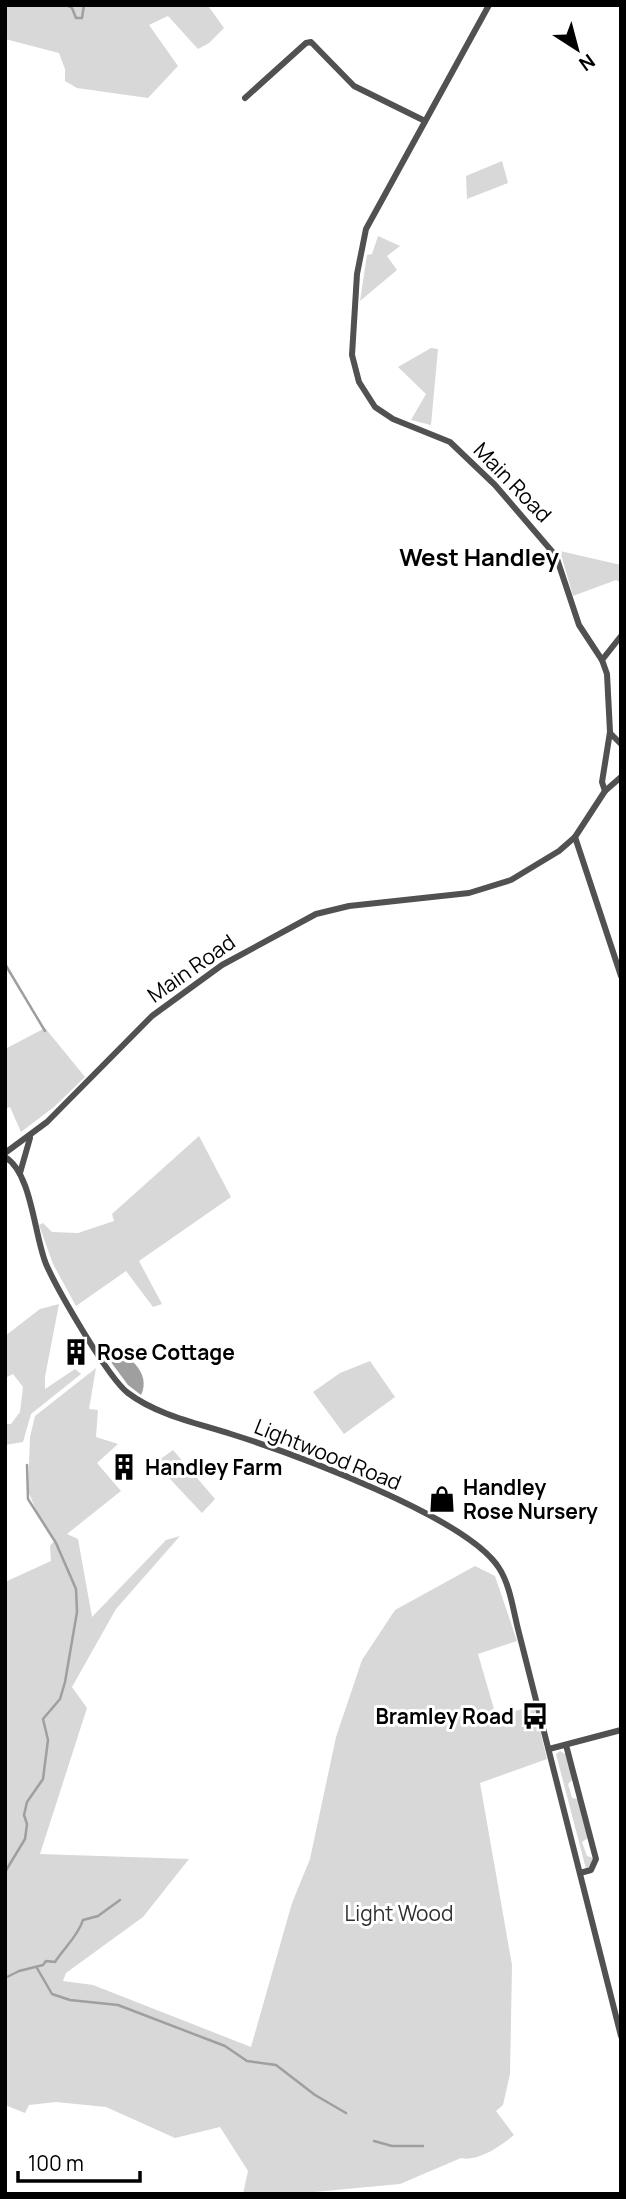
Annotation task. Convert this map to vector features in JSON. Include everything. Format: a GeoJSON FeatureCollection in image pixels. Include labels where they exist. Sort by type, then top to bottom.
{"type":"FeatureCollection","features":[{"type":"Feature","properties":{"kind":"street","name":"Main Road"},"geometry":{"type":"LineString","coordinates":[[5,1155],[30,1136],[159,1010],[222,965],[272,935],[316,914],[349,906],[446,897],[487,889],[536,866],[575,837],[605,791],[602,782],[610,732],[607,674],[602,660],[579,625],[563,569],[549,546],[495,485],[450,442],[439,435],[393,419],[375,407],[366,396],[354,368],[353,322],[363,238],[395,173],[489,5]]}},
{"type":"Feature","properties":{"kind":"street"},"geometry":{"type":"LineString","coordinates":[[246,98],[306,43],[311,42],[354,86],[425,121]]}},
{"type":"Feature","properties":{"kind":"street"},"geometry":{"type":"LineString","coordinates":[[602,660],[621,636]]}},
{"type":"Feature","properties":{"kind":"street"},"geometry":{"type":"LineString","coordinates":[[610,732],[621,744]]}},
{"type":"Feature","properties":{"kind":"street"},"geometry":{"type":"LineString","coordinates":[[605,791],[621,777]]}},
{"type":"Feature","properties":{"kind":"street"},"geometry":{"type":"LineString","coordinates":[[575,837],[621,976]]}},
{"type":"Feature","properties":{"kind":"street"},"geometry":{"type":"LineString","coordinates":[[20,1173],[30,1136]]}},
{"type":"Feature","properties":{"kind":"street","name":"Lightwood Road"},"geometry":{"type":"LineString","coordinates":[[5,1155],[20,1173],[40,1246],[55,1282],[111,1374],[127,1392],[159,1410],[271,1447],[343,1475],[452,1528],[488,1554],[505,1581],[621,2036]]}},
{"type":"Feature","properties":{"kind":"street"},"geometry":{"type":"LineString","coordinates":[[549,1749],[621,1730]]}},
{"type":"Feature","properties":{"kind":"street"},"geometry":{"type":"LineString","coordinates":[[566,1745],[596,1859],[591,1870],[580,1873]]}},
{"type":"Feature","properties":{"kind":"green space"},"geometry":{"type":"Polygon","coordinates":[[[5,5],[216,5],[209,7],[224,28],[209,43],[198,49],[168,16],[149,25],[178,66],[148,98],[77,88],[65,81],[65,69],[59,53],[5,39],[5,5]]]}},
{"type":"Feature","properties":{"kind":"green space"},"geometry":{"type":"Polygon","coordinates":[[[502,161],[508,183],[467,199],[466,176],[502,161]]]}},
{"type":"Feature","properties":{"kind":"green space"},"geometry":{"type":"Polygon","coordinates":[[[378,236],[400,246],[387,256],[397,270],[360,301],[367,255],[372,254],[378,236]]]}},
{"type":"Feature","properties":{"kind":"green space"},"geometry":{"type":"Polygon","coordinates":[[[431,348],[438,349],[431,425],[411,420],[426,394],[398,367],[431,348]]]}},
{"type":"Feature","properties":{"kind":"green space"},"geometry":{"type":"Polygon","coordinates":[[[560,551],[621,565],[621,583],[616,580],[573,596],[560,551]]]}},
{"type":"Feature","properties":{"kind":"green space"},"geometry":{"type":"Polygon","coordinates":[[[45,1028],[85,1077],[54,1107],[21,1132],[10,1107],[5,1109],[5,1049],[45,1028]]]}},
{"type":"Feature","properties":{"kind":"green space"},"geometry":{"type":"Polygon","coordinates":[[[199,1136],[231,1197],[139,1261],[162,1304],[153,1307],[126,1271],[76,1306],[53,1264],[39,1225],[43,1223],[52,1232],[78,1233],[114,1221],[112,1214],[199,1136]]]}},
{"type":"Feature","properties":{"kind":"green space"},"geometry":{"type":"Polygon","coordinates":[[[59,1304],[45,1389],[75,1369],[81,1374],[31,1414],[23,1442],[5,1445],[5,1424],[11,1424],[20,1412],[23,1387],[13,1374],[5,1378],[5,1336],[40,1309],[59,1304]]]}},
{"type":"Feature","properties":{"kind":"green space"},"geometry":{"type":"Polygon","coordinates":[[[370,1361],[395,1397],[344,1434],[313,1392],[340,1373],[370,1361]]]}},
{"type":"Feature","properties":{"kind":"green space","name":"Light Wood"},"geometry":{"type":"Polygon","coordinates":[[[96,1368],[89,1409],[98,1410],[96,1437],[118,1444],[97,1463],[121,1491],[67,1534],[78,1539],[92,1617],[166,1540],[180,1536],[116,1609],[72,1687],[87,1708],[40,1854],[189,1859],[143,1917],[66,1973],[63,1981],[93,1985],[251,2047],[292,1903],[310,1859],[336,1737],[362,1660],[395,1610],[475,1566],[495,1576],[517,1641],[478,1654],[496,1716],[534,1706],[547,1759],[480,1783],[512,1965],[510,2074],[503,2105],[496,2111],[514,2135],[489,2152],[475,2158],[461,2158],[400,2184],[293,2194],[243,2194],[248,2171],[220,2127],[175,2138],[106,2107],[56,2102],[29,2105],[25,2113],[5,2105],[5,1582],[51,1561],[50,1546],[55,1540],[39,1517],[28,1491],[30,1437],[35,1416],[96,1368]]]}},
{"type":"Feature","properties":{"kind":"green space"},"geometry":{"type":"Polygon","coordinates":[[[173,1450],[215,1499],[202,1513],[155,1463],[173,1450]]]}},
{"type":"Feature","properties":{"kind":"green space"},"geometry":{"type":"Polygon","coordinates":[[[560,1751],[567,1755],[573,1779],[568,1784],[572,1798],[578,1799],[588,1838],[582,1842],[587,1856],[593,1858],[593,1864],[586,1869],[556,1754],[560,1751]]]}},
{"type":"Feature","properties":{"kind":"shaded area"},"geometry":{"type":"Polygon","coordinates":[[[106,1349],[122,1354],[136,1364],[143,1379],[141,1395],[128,1385],[105,1354],[106,1349]]]}},
{"type":"Feature","properties":{"kind":"waterway"},"geometry":{"type":"LineString","coordinates":[[66,5],[72,8],[76,18],[82,18],[84,5]]}},
{"type":"Feature","properties":{"kind":"waterway"},"geometry":{"type":"LineString","coordinates":[[5,964],[45,1031]]}},
{"type":"Feature","properties":{"kind":"waterway"},"geometry":{"type":"LineString","coordinates":[[5,1872],[25,1839],[27,1824],[24,1815],[27,1802],[43,1779],[48,1740],[43,1719],[60,1699],[77,1612],[76,1589],[56,1543],[28,1499],[27,1465]]}},
{"type":"Feature","properties":{"kind":"waterway"},"geometry":{"type":"LineString","coordinates":[[5,1978],[43,1965],[46,1961],[55,1962],[83,1920],[98,1916],[120,1900]]}},
{"type":"Feature","properties":{"kind":"waterway"},"geometry":{"type":"LineString","coordinates":[[37,1968],[52,1994],[70,2000],[118,2005],[225,2046],[247,2061],[276,2065],[315,2095],[346,2113]]}},
{"type":"Feature","properties":{"kind":"waterway"},"geometry":{"type":"LineString","coordinates":[[374,2141],[392,2146],[423,2146]]}},
{"type":"Feature","properties":{"kind":"place","name":"Rose Cottage"},"geometry":{"type":"Point","coordinates":[76,1352]}},
{"type":"Feature","properties":{"kind":"place","name":"Handley Farm"},"geometry":{"type":"Point","coordinates":[124,1467]}},
{"type":"Feature","properties":{"kind":"place","name":"Handley Rose Nursery"},"geometry":{"type":"Point","coordinates":[442,1499]}},
{"type":"Feature","properties":{"kind":"place","name":"Bramley Road"},"geometry":{"type":"Point","coordinates":[535,1716]}},
{"type":"Feature","properties":{"kind":"district","name":"West Handley"},"geometry":{"type":"Point","coordinates":[479,556]}}]}
